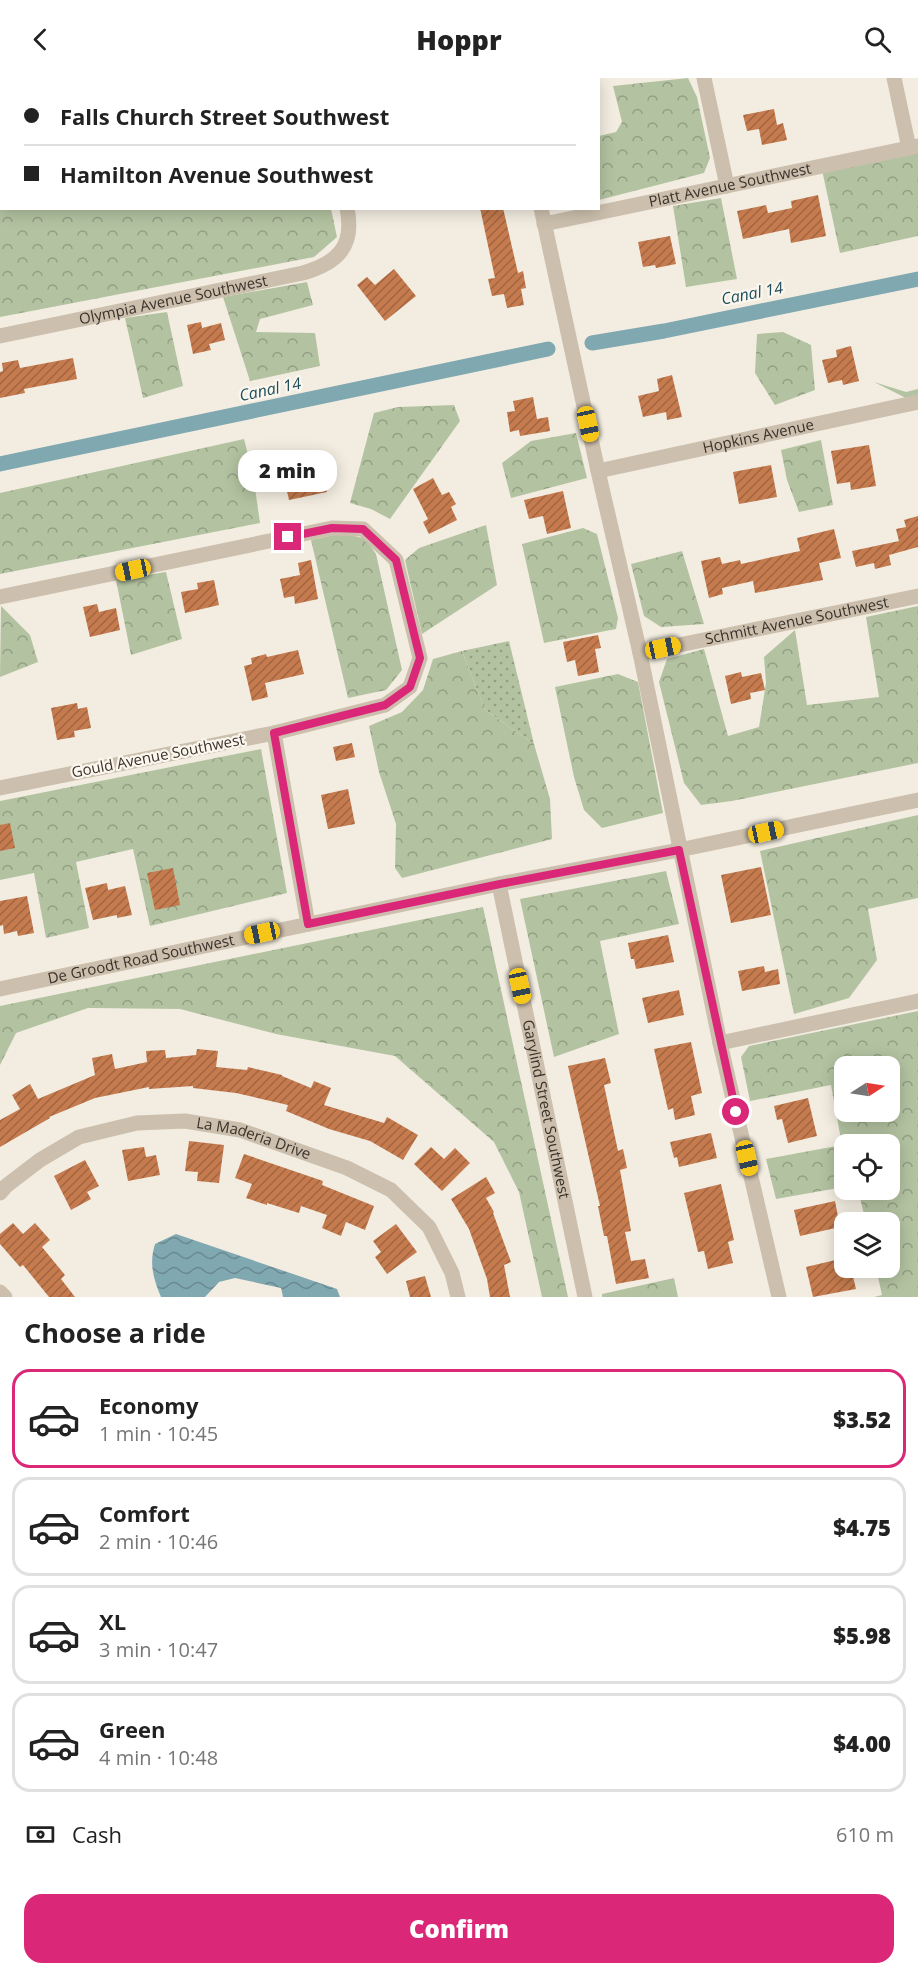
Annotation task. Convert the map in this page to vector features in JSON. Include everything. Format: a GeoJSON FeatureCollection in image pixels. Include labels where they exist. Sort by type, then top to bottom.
{"type":"FeatureCollection","features":[{"type":"Feature","properties":{"kind":"street"},"geometry":{"type":"LineString","coordinates":[[704,78],[727,186]]}},
{"type":"Feature","properties":{"kind":"street"},"geometry":{"type":"LineString","coordinates":[[894,78],[914,147]]}},
{"type":"Feature","properties":{"kind":"street","name":"Platt Avenue Southwest"},"geometry":{"type":"LineString","coordinates":[[544,224],[914,147]]}},
{"type":"Feature","properties":{"kind":"street","name":"Olympia Avenue Southwest"},"geometry":{"type":"LineString","coordinates":[[0,336],[324,267],[341,253],[348,236],[347,210]]}},
{"type":"Feature","properties":{"kind":"street"},"geometry":{"type":"LineString","coordinates":[[541,210],[640,653],[720,1042],[779,1297]]}},
{"type":"Feature","properties":{"kind":"street","name":"Hopkins Avenue"},"geometry":{"type":"LineString","coordinates":[[598,471],[918,402]]}},
{"type":"Feature","properties":{"kind":"street","name":"Gould Avenue Southwest"},"geometry":{"type":"LineString","coordinates":[[0,597],[332,528],[363,529],[396,560],[420,658],[410,687],[385,705],[274,733],[0,788]]}},
{"type":"Feature","properties":{"kind":"street","name":"Schmitt Avenue Southwest"},"geometry":{"type":"LineString","coordinates":[[640,653],[918,596]]}},
{"type":"Feature","properties":{"kind":"street"},"geometry":{"type":"LineString","coordinates":[[274,733],[308,924]]}},
{"type":"Feature","properties":{"kind":"street","name":"De Groodt Road Southwest"},"geometry":{"type":"LineString","coordinates":[[0,989],[500,884],[679,850],[918,800]]}},
{"type":"Feature","properties":{"kind":"street","name":"Garylind Street Southwest"},"geometry":{"type":"LineString","coordinates":[[500,884],[585,1297]]}},
{"type":"Feature","properties":{"kind":"street"},"geometry":{"type":"LineString","coordinates":[[720,1042],[918,1001]]}},
{"type":"Feature","properties":{"kind":"street","name":"La Maderia Drive"},"geometry":{"type":"LineString","coordinates":[[0,1193],[40,1160],[79,1137],[137,1123],[185,1121],[240,1130],[346,1168],[391,1190],[429,1227],[452,1273],[458,1297]]}},
{"type":"Feature","properties":{"kind":"street"},"geometry":{"type":"LineString","coordinates":[[0,1292],[5,1297]]}},
{"type":"Feature","properties":{"kind":"green space"},"geometry":{"type":"Polygon","coordinates":[[[688,78],[697,97],[710,158],[704,173],[600,200],[600,136],[616,132],[622,122],[613,86],[688,78]]]}},
{"type":"Feature","properties":{"kind":"green space"},"geometry":{"type":"Polygon","coordinates":[[[918,152],[918,236],[840,253],[822,170],[918,152]]]}},
{"type":"Feature","properties":{"kind":"green space"},"geometry":{"type":"Polygon","coordinates":[[[721,198],[737,279],[686,287],[673,206],[721,198]]]}},
{"type":"Feature","properties":{"kind":"green space"},"geometry":{"type":"Polygon","coordinates":[[[0,210],[331,210],[337,237],[314,257],[0,317],[0,210]]]}},
{"type":"Feature","properties":{"kind":"green space"},"geometry":{"type":"Polygon","coordinates":[[[307,282],[313,305],[260,319],[256,332],[315,333],[320,366],[250,381],[223,297],[307,282]]]}},
{"type":"Feature","properties":{"kind":"green space"},"geometry":{"type":"Polygon","coordinates":[[[167,312],[183,386],[143,398],[125,318],[167,312]]]}},
{"type":"Feature","properties":{"kind":"green space"},"geometry":{"type":"Polygon","coordinates":[[[783,332],[811,345],[815,390],[775,405],[755,373],[757,334],[783,332]]]}},
{"type":"Feature","properties":{"kind":"green space"},"geometry":{"type":"Polygon","coordinates":[[[874,382],[906,392],[918,389],[918,404],[874,382]]]}},
{"type":"Feature","properties":{"kind":"green space"},"geometry":{"type":"Polygon","coordinates":[[[454,405],[460,421],[390,519],[371,509],[350,503],[374,413],[398,407],[454,405]]]}},
{"type":"Feature","properties":{"kind":"green space"},"geometry":{"type":"Polygon","coordinates":[[[576,433],[587,478],[511,498],[502,463],[531,441],[576,433]]]}},
{"type":"Feature","properties":{"kind":"green space"},"geometry":{"type":"Polygon","coordinates":[[[244,439],[253,474],[260,523],[0,574],[0,493],[244,439]]]}},
{"type":"Feature","properties":{"kind":"green space"},"geometry":{"type":"Polygon","coordinates":[[[821,440],[833,505],[799,512],[787,480],[781,450],[821,440]]]}},
{"type":"Feature","properties":{"kind":"green space"},"geometry":{"type":"Polygon","coordinates":[[[486,525],[497,585],[422,634],[405,560],[419,548],[486,525]]]}},
{"type":"Feature","properties":{"kind":"green space"},"geometry":{"type":"Polygon","coordinates":[[[583,528],[597,534],[618,618],[616,629],[544,643],[522,544],[583,528]]]}},
{"type":"Feature","properties":{"kind":"green space"},"geometry":{"type":"Polygon","coordinates":[[[343,533],[366,539],[376,554],[402,670],[386,690],[348,698],[311,540],[343,533]]]}},
{"type":"Feature","properties":{"kind":"green space"},"geometry":{"type":"Polygon","coordinates":[[[682,551],[704,624],[661,627],[644,616],[631,564],[682,551]]]}},
{"type":"Feature","properties":{"kind":"green space"},"geometry":{"type":"Polygon","coordinates":[[[166,572],[182,639],[131,655],[116,580],[166,572]]]}},
{"type":"Feature","properties":{"kind":"green space"},"geometry":{"type":"Polygon","coordinates":[[[1,606],[30,635],[38,662],[0,677],[1,606]]]}},
{"type":"Feature","properties":{"kind":"green space"},"geometry":{"type":"Polygon","coordinates":[[[918,606],[918,763],[732,801],[701,805],[684,783],[659,682],[667,659],[704,649],[728,736],[759,727],[766,683],[764,657],[795,630],[807,705],[879,697],[866,617],[918,606]]]}},
{"type":"Feature","properties":{"kind":"green space"},"geometry":{"type":"Polygon","coordinates":[[[509,641],[534,744],[485,710],[462,651],[509,641]]]}},
{"type":"Feature","properties":{"kind":"green space"},"geometry":{"type":"Polygon","coordinates":[[[462,651],[485,710],[534,744],[550,799],[552,839],[402,878],[395,868],[396,824],[379,772],[369,726],[402,712],[423,690],[433,659],[462,651]]]}},
{"type":"Feature","properties":{"kind":"green space"},"geometry":{"type":"Polygon","coordinates":[[[618,674],[638,682],[663,813],[602,828],[584,810],[574,777],[555,687],[618,674]]]}},
{"type":"Feature","properties":{"kind":"green space"},"geometry":{"type":"Polygon","coordinates":[[[261,749],[287,893],[150,926],[133,849],[76,862],[89,928],[46,938],[34,873],[0,880],[0,801],[261,749]]]}},
{"type":"Feature","properties":{"kind":"green space"},"geometry":{"type":"Polygon","coordinates":[[[918,815],[918,898],[868,909],[877,960],[849,998],[794,1014],[760,851],[918,815]]]}},
{"type":"Feature","properties":{"kind":"green space"},"geometry":{"type":"Polygon","coordinates":[[[666,871],[679,924],[600,941],[619,1034],[554,1057],[520,899],[666,871]]]}},
{"type":"Feature","properties":{"kind":"green space"},"geometry":{"type":"Polygon","coordinates":[[[483,907],[568,1297],[542,1297],[519,1192],[494,1142],[395,1056],[276,1034],[180,1009],[88,1008],[16,1033],[0,1065],[0,1006],[483,907]]]}},
{"type":"Feature","properties":{"kind":"green space"},"geometry":{"type":"Polygon","coordinates":[[[918,1011],[918,1297],[874,1297],[882,1295],[878,1278],[900,1278],[900,1212],[864,1212],[860,1200],[900,1200],[900,1134],[840,1134],[838,1122],[900,1122],[900,1056],[834,1056],[834,1101],[831,1085],[750,1101],[741,1057],[749,1046],[918,1011]]]}},
{"type":"Feature","properties":{"kind":"green space"},"geometry":{"type":"Polygon","coordinates":[[[834,1146],[834,1189],[776,1199],[766,1159],[834,1146]]]}},
{"type":"Feature","properties":{"kind":"green space"},"geometry":{"type":"Polygon","coordinates":[[[674,1278],[678,1297],[602,1297],[602,1294],[674,1278]]]}},
{"type":"Feature","properties":{"kind":"water"},"geometry":{"type":"Polygon","coordinates":[[[176,1234],[337,1289],[340,1297],[283,1297],[281,1288],[235,1278],[219,1282],[205,1297],[161,1297],[153,1270],[153,1251],[155,1244],[176,1234]]]}},
{"type":"Feature","properties":{"kind":"building"},"geometry":{"type":"Polygon","coordinates":[[[774,109],[777,125],[783,123],[787,140],[762,145],[759,129],[747,131],[743,115],[774,109]]]}},
{"type":"Feature","properties":{"kind":"building"},"geometry":{"type":"Polygon","coordinates":[[[818,195],[826,236],[791,243],[789,229],[743,239],[737,211],[766,205],[768,213],[792,208],[791,201],[818,195]]]}},
{"type":"Feature","properties":{"kind":"building"},"geometry":{"type":"Polygon","coordinates":[[[480,210],[503,210],[518,273],[523,271],[526,288],[521,289],[524,305],[507,308],[504,294],[492,296],[488,279],[495,278],[480,210]]]}},
{"type":"Feature","properties":{"kind":"building"},"geometry":{"type":"Polygon","coordinates":[[[670,236],[676,264],[656,268],[655,265],[643,267],[638,242],[670,236]]]}},
{"type":"Feature","properties":{"kind":"building"},"geometry":{"type":"Polygon","coordinates":[[[394,269],[416,296],[385,321],[357,285],[367,277],[375,285],[394,269]]]}},
{"type":"Feature","properties":{"kind":"building"},"geometry":{"type":"Polygon","coordinates":[[[201,322],[202,328],[221,323],[225,340],[209,344],[211,350],[193,354],[187,325],[201,322]]]}},
{"type":"Feature","properties":{"kind":"building"},"geometry":{"type":"Polygon","coordinates":[[[851,346],[859,381],[843,385],[842,380],[828,383],[822,360],[837,357],[836,350],[851,346]]]}},
{"type":"Feature","properties":{"kind":"building"},"geometry":{"type":"Polygon","coordinates":[[[73,358],[77,379],[24,389],[25,393],[0,398],[2,363],[18,360],[20,368],[73,358]]]}},
{"type":"Feature","properties":{"kind":"building"},"geometry":{"type":"Polygon","coordinates":[[[672,375],[682,417],[667,420],[666,412],[643,417],[638,396],[659,391],[657,379],[672,375]]]}},
{"type":"Feature","properties":{"kind":"building"},"geometry":{"type":"Polygon","coordinates":[[[533,397],[537,419],[548,417],[550,431],[520,436],[519,430],[510,432],[507,412],[515,411],[513,401],[533,397]]]}},
{"type":"Feature","properties":{"kind":"building"},"geometry":{"type":"Polygon","coordinates":[[[869,445],[876,486],[851,490],[850,482],[837,484],[831,451],[869,445]]]}},
{"type":"Feature","properties":{"kind":"building"},"geometry":{"type":"Polygon","coordinates":[[[320,461],[327,492],[289,500],[282,469],[320,461]]]}},
{"type":"Feature","properties":{"kind":"building"},"geometry":{"type":"Polygon","coordinates":[[[771,465],[777,497],[739,504],[733,472],[771,465]]]}},
{"type":"Feature","properties":{"kind":"building"},"geometry":{"type":"Polygon","coordinates":[[[433,478],[442,495],[449,492],[456,504],[451,507],[457,520],[429,534],[423,522],[428,519],[413,489],[433,478]]]}},
{"type":"Feature","properties":{"kind":"building"},"geometry":{"type":"Polygon","coordinates":[[[563,491],[571,528],[547,534],[543,516],[529,519],[524,500],[563,491]]]}},
{"type":"Feature","properties":{"kind":"building"},"geometry":{"type":"Polygon","coordinates":[[[918,516],[918,547],[889,555],[891,565],[875,569],[874,563],[856,567],[852,551],[899,541],[896,529],[906,527],[904,520],[918,516]]]}},
{"type":"Feature","properties":{"kind":"building"},"geometry":{"type":"Polygon","coordinates":[[[834,529],[841,558],[819,563],[823,580],[755,593],[753,581],[722,588],[723,594],[709,598],[701,561],[720,557],[722,564],[740,560],[741,564],[800,551],[797,538],[834,529]]]}},
{"type":"Feature","properties":{"kind":"building"},"geometry":{"type":"Polygon","coordinates":[[[311,560],[318,599],[295,604],[294,596],[284,598],[280,579],[300,575],[298,563],[311,560]]]}},
{"type":"Feature","properties":{"kind":"building"},"geometry":{"type":"Polygon","coordinates":[[[214,580],[219,605],[185,613],[181,592],[198,589],[197,583],[214,580]]]}},
{"type":"Feature","properties":{"kind":"building"},"geometry":{"type":"Polygon","coordinates":[[[97,604],[99,612],[116,608],[120,630],[90,637],[83,607],[97,604]]]}},
{"type":"Feature","properties":{"kind":"building"},"geometry":{"type":"Polygon","coordinates":[[[598,635],[601,648],[595,649],[599,672],[578,676],[575,660],[567,662],[563,642],[598,635]]]}},
{"type":"Feature","properties":{"kind":"building"},"geometry":{"type":"Polygon","coordinates":[[[298,650],[304,674],[265,683],[268,697],[252,701],[244,666],[252,664],[251,658],[298,650]]]}},
{"type":"Feature","properties":{"kind":"building"},"geometry":{"type":"Polygon","coordinates":[[[741,672],[742,677],[761,673],[765,690],[750,693],[751,699],[731,704],[725,676],[741,672]]]}},
{"type":"Feature","properties":{"kind":"building"},"geometry":{"type":"Polygon","coordinates":[[[77,703],[78,709],[87,707],[91,728],[74,731],[75,737],[57,740],[51,708],[77,703]]]}},
{"type":"Feature","properties":{"kind":"building"},"geometry":{"type":"Polygon","coordinates":[[[352,743],[355,757],[336,761],[333,747],[352,743]]]}},
{"type":"Feature","properties":{"kind":"building"},"geometry":{"type":"Polygon","coordinates":[[[348,789],[355,824],[328,829],[321,795],[348,789]]]}},
{"type":"Feature","properties":{"kind":"building"},"geometry":{"type":"Polygon","coordinates":[[[10,823],[15,848],[0,851],[0,825],[10,823]]]}},
{"type":"Feature","properties":{"kind":"building"},"geometry":{"type":"Polygon","coordinates":[[[761,867],[771,915],[731,923],[721,875],[761,867]]]}},
{"type":"Feature","properties":{"kind":"building"},"geometry":{"type":"Polygon","coordinates":[[[173,868],[180,905],[155,910],[147,873],[173,868]]]}},
{"type":"Feature","properties":{"kind":"building"},"geometry":{"type":"Polygon","coordinates":[[[107,883],[108,890],[125,886],[132,915],[117,918],[117,915],[93,920],[85,888],[107,883]]]}},
{"type":"Feature","properties":{"kind":"building"},"geometry":{"type":"Polygon","coordinates":[[[27,896],[34,933],[18,936],[17,931],[4,934],[3,925],[0,926],[0,901],[27,896]]]}},
{"type":"Feature","properties":{"kind":"building"},"geometry":{"type":"Polygon","coordinates":[[[668,935],[674,962],[636,969],[634,959],[631,959],[628,943],[668,935]]]}},
{"type":"Feature","properties":{"kind":"building"},"geometry":{"type":"Polygon","coordinates":[[[764,966],[765,972],[778,969],[780,984],[742,991],[738,971],[764,966]]]}},
{"type":"Feature","properties":{"kind":"building"},"geometry":{"type":"Polygon","coordinates":[[[679,990],[684,1015],[648,1023],[642,998],[679,990]]]}},
{"type":"Feature","properties":{"kind":"building"},"geometry":{"type":"Polygon","coordinates":[[[691,1042],[702,1093],[691,1096],[695,1115],[675,1120],[673,1108],[668,1110],[654,1049],[691,1042]]]}},
{"type":"Feature","properties":{"kind":"building"},"geometry":{"type":"Polygon","coordinates":[[[197,1049],[218,1051],[216,1067],[247,1070],[248,1067],[282,1075],[311,1088],[314,1081],[331,1088],[324,1105],[384,1123],[387,1117],[418,1135],[403,1160],[370,1141],[329,1129],[286,1111],[288,1105],[236,1093],[193,1088],[193,1086],[149,1089],[149,1087],[95,1098],[49,1117],[0,1147],[0,1120],[20,1109],[12,1095],[30,1084],[38,1099],[95,1075],[92,1058],[112,1054],[115,1069],[147,1062],[146,1051],[165,1050],[166,1058],[196,1055],[197,1049]]]}},
{"type":"Feature","properties":{"kind":"building"},"geometry":{"type":"Polygon","coordinates":[[[605,1058],[611,1083],[604,1085],[618,1151],[623,1149],[627,1168],[620,1170],[631,1231],[625,1232],[631,1261],[645,1259],[649,1278],[616,1284],[568,1066],[605,1058]]]}},
{"type":"Feature","properties":{"kind":"building"},"geometry":{"type":"Polygon","coordinates":[[[808,1098],[817,1136],[788,1143],[782,1119],[777,1120],[774,1106],[808,1098]]]}},
{"type":"Feature","properties":{"kind":"building"},"geometry":{"type":"Polygon","coordinates":[[[711,1133],[717,1158],[679,1167],[670,1142],[711,1133]]]}},
{"type":"Feature","properties":{"kind":"building"},"geometry":{"type":"Polygon","coordinates":[[[189,1141],[224,1145],[219,1183],[197,1181],[198,1172],[185,1171],[189,1141]]]}},
{"type":"Feature","properties":{"kind":"building"},"geometry":{"type":"Polygon","coordinates":[[[144,1147],[146,1157],[156,1155],[160,1175],[128,1181],[122,1150],[144,1147]]]}},
{"type":"Feature","properties":{"kind":"building"},"geometry":{"type":"Polygon","coordinates":[[[431,1147],[444,1159],[455,1148],[470,1163],[442,1191],[414,1164],[431,1147]]]}},
{"type":"Feature","properties":{"kind":"building"},"geometry":{"type":"Polygon","coordinates":[[[244,1154],[323,1181],[322,1185],[374,1206],[365,1230],[346,1222],[341,1236],[322,1228],[327,1215],[301,1206],[299,1213],[246,1198],[252,1184],[235,1178],[244,1154]]]}},
{"type":"Feature","properties":{"kind":"building"},"geometry":{"type":"Polygon","coordinates":[[[85,1160],[99,1186],[87,1192],[91,1199],[71,1210],[54,1176],[85,1160]]]}},
{"type":"Feature","properties":{"kind":"building"},"geometry":{"type":"Polygon","coordinates":[[[486,1177],[495,1193],[486,1198],[494,1212],[511,1262],[504,1265],[510,1297],[490,1297],[487,1279],[469,1229],[451,1199],[486,1177]]]}},
{"type":"Feature","properties":{"kind":"building"},"geometry":{"type":"Polygon","coordinates":[[[721,1184],[734,1240],[728,1242],[733,1263],[708,1269],[704,1251],[698,1252],[684,1193],[721,1184]]]}},
{"type":"Feature","properties":{"kind":"building"},"geometry":{"type":"Polygon","coordinates":[[[835,1201],[837,1212],[834,1212],[834,1228],[800,1236],[794,1210],[835,1201]]]}},
{"type":"Feature","properties":{"kind":"building"},"geometry":{"type":"Polygon","coordinates":[[[13,1223],[23,1234],[35,1223],[50,1240],[42,1247],[65,1275],[61,1279],[75,1297],[49,1297],[23,1265],[20,1267],[0,1244],[0,1234],[13,1223]]]}},
{"type":"Feature","properties":{"kind":"building"},"geometry":{"type":"Polygon","coordinates":[[[396,1224],[417,1252],[387,1274],[375,1257],[381,1252],[373,1241],[396,1224]]]}},
{"type":"Feature","properties":{"kind":"building"},"geometry":{"type":"Polygon","coordinates":[[[834,1260],[834,1278],[853,1278],[856,1289],[813,1297],[806,1267],[834,1260]]]}},
{"type":"Feature","properties":{"kind":"building"},"geometry":{"type":"Polygon","coordinates":[[[425,1276],[431,1297],[410,1297],[406,1281],[425,1276]]]}},
{"type":"Feature","properties":{"kind":"waterway","name":"Canal 14"},"geometry":{"type":"LineString","coordinates":[[592,343],[664,331],[918,279]]}},
{"type":"Feature","properties":{"kind":"waterway","name":"Canal 14"},"geometry":{"type":"LineString","coordinates":[[0,464],[548,349]]}},
{"type":"Feature","properties":{"kind":"route"},"geometry":{"type":"LineString","coordinates":[[288,537],[332,528],[363,529],[396,560],[420,658],[410,687],[385,705],[274,733],[308,924],[679,850],[736,1112]]}}]}
